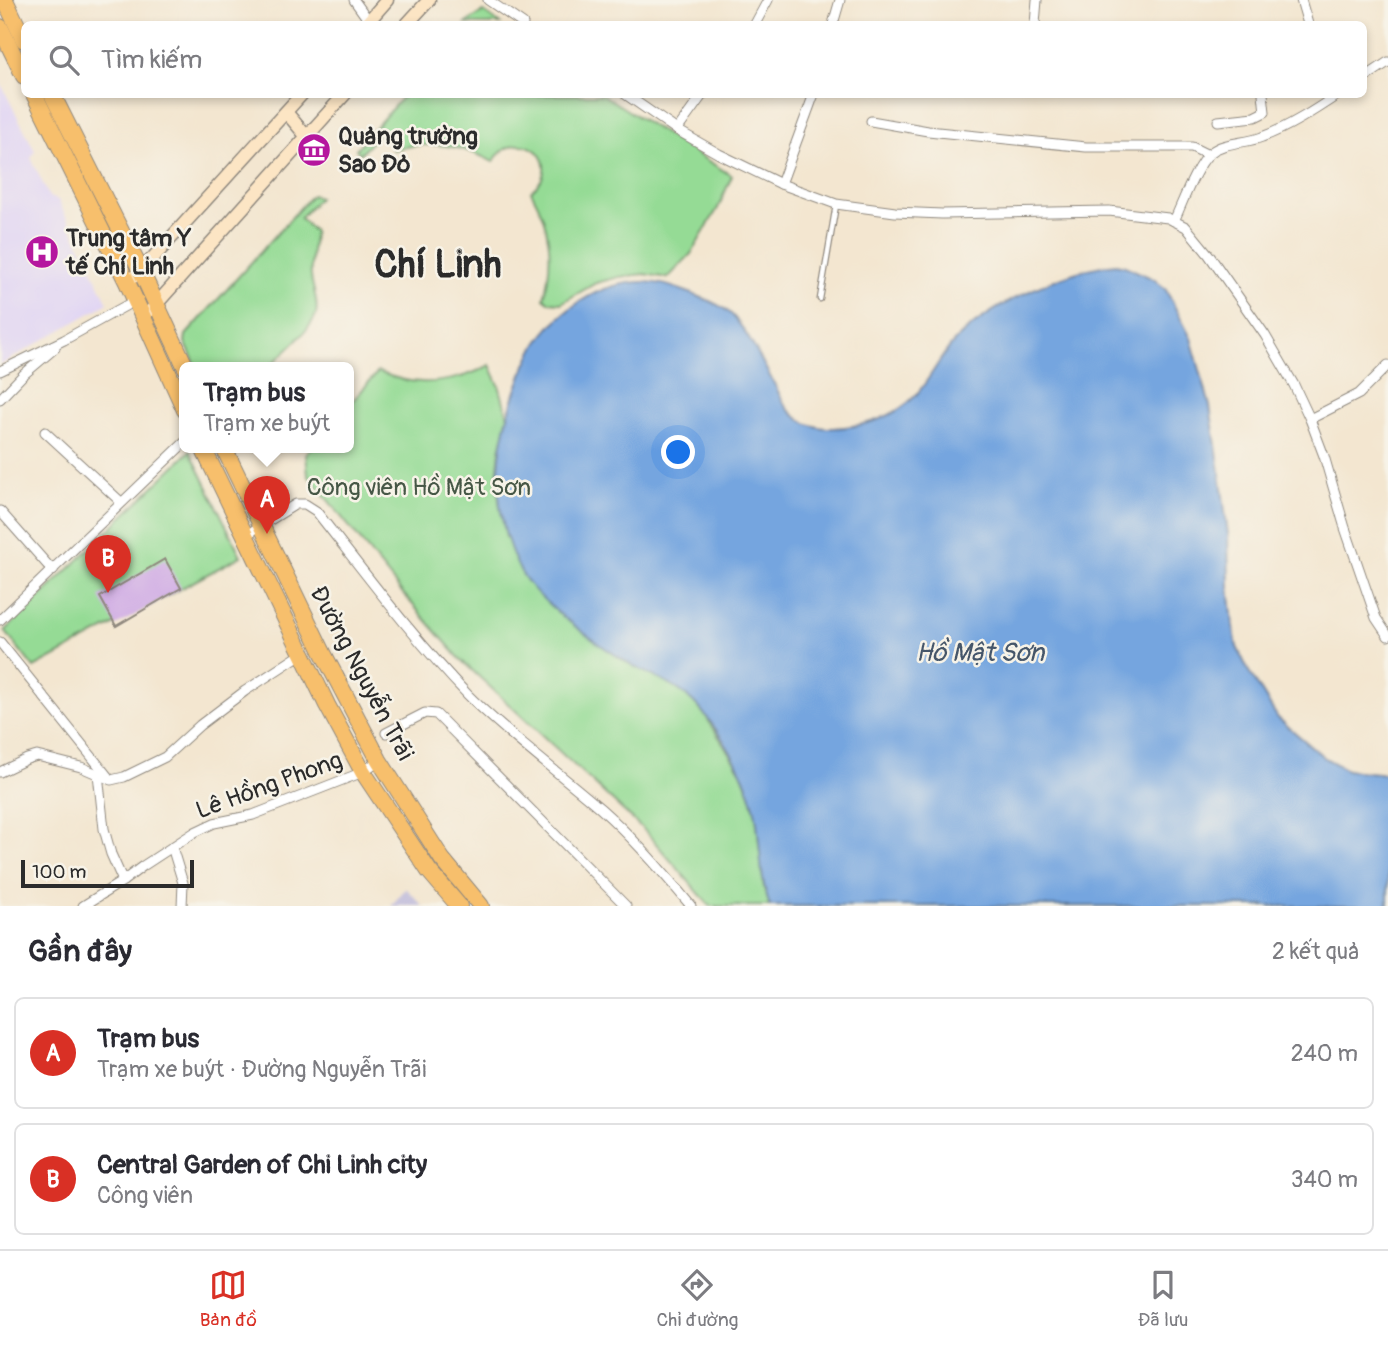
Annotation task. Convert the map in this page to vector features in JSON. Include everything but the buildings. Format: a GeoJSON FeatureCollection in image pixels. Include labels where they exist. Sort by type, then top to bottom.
{"type":"FeatureCollection","features":[{"type":"Feature","properties":{"kind":"highway"},"geometry":{"type":"LineString","coordinates":[[5,0],[11,43]]}},
{"type":"Feature","properties":{"kind":"highway"},"geometry":{"type":"LineString","coordinates":[[0,27],[11,43],[21,68]]}},
{"type":"Feature","properties":{"kind":"highway"},"geometry":{"type":"LineString","coordinates":[[36,98],[136,300],[179,397]]}},
{"type":"Feature","properties":{"kind":"highway"},"geometry":{"type":"LineString","coordinates":[[54,98],[141,271],[183,362]]}},
{"type":"Feature","properties":{"kind":"highway","name":"Đường Nguyễn Trãi"},"geometry":{"type":"LineString","coordinates":[[205,453],[327,705],[363,772],[429,871],[459,906]]}},
{"type":"Feature","properties":{"kind":"highway","name":"Đường Nguyễn Trãi"},"geometry":{"type":"LineString","coordinates":[[226,453],[322,651],[379,761],[442,859],[481,906]]}},
{"type":"Feature","properties":{"kind":"street"},"geometry":{"type":"LineString","coordinates":[[354,0],[366,21]]}},
{"type":"Feature","properties":{"kind":"street"},"geometry":{"type":"LineString","coordinates":[[369,21],[387,0]]}},
{"type":"Feature","properties":{"kind":"street"},"geometry":{"type":"LineString","coordinates":[[410,21],[429,0]]}},
{"type":"Feature","properties":{"kind":"street"},"geometry":{"type":"LineString","coordinates":[[488,0],[519,21]]}},
{"type":"Feature","properties":{"kind":"street"},"geometry":{"type":"LineString","coordinates":[[757,21],[768,0]]}},
{"type":"Feature","properties":{"kind":"street"},"geometry":{"type":"LineString","coordinates":[[834,21],[840,0]]}},
{"type":"Feature","properties":{"kind":"street"},"geometry":{"type":"LineString","coordinates":[[1035,21],[1037,0]]}},
{"type":"Feature","properties":{"kind":"street"},"geometry":{"type":"LineString","coordinates":[[1301,0],[1307,21]]}},
{"type":"Feature","properties":{"kind":"street"},"geometry":{"type":"LineString","coordinates":[[1367,75],[1388,62]]}},
{"type":"Feature","properties":{"kind":"street"},"geometry":{"type":"LineString","coordinates":[[127,282],[141,271],[298,98]]}},
{"type":"Feature","properties":{"kind":"street"},"geometry":{"type":"LineString","coordinates":[[143,317],[156,306],[341,98]]}},
{"type":"Feature","properties":{"kind":"street"},"geometry":{"type":"LineString","coordinates":[[631,98],[677,130],[781,184],[836,204],[895,212],[942,214],[1109,211],[1168,218],[1186,227],[1265,335],[1294,385],[1324,456],[1376,618],[1388,636]]}},
{"type":"Feature","properties":{"kind":"street"},"geometry":{"type":"LineString","coordinates":[[677,130],[700,98]]}},
{"type":"Feature","properties":{"kind":"street"},"geometry":{"type":"LineString","coordinates":[[781,184],[813,98]]}},
{"type":"Feature","properties":{"kind":"street"},"geometry":{"type":"LineString","coordinates":[[1218,121],[1255,117],[1265,112],[1263,98]]}},
{"type":"Feature","properties":{"kind":"street"},"geometry":{"type":"LineString","coordinates":[[1174,221],[1199,167],[1208,155],[1222,146],[1261,138],[1313,112],[1333,98]]}},
{"type":"Feature","properties":{"kind":"street"},"geometry":{"type":"LineString","coordinates":[[286,112],[307,137]]}},
{"type":"Feature","properties":{"kind":"street"},"geometry":{"type":"LineString","coordinates":[[871,121],[928,131],[1086,147],[1192,147],[1208,155]]}},
{"type":"Feature","properties":{"kind":"street"},"geometry":{"type":"LineString","coordinates":[[0,371],[64,340],[136,300]]}},
{"type":"Feature","properties":{"kind":"street"},"geometry":{"type":"LineString","coordinates":[[0,399],[64,340]]}},
{"type":"Feature","properties":{"kind":"street"},"geometry":{"type":"LineString","coordinates":[[1310,419],[1359,394],[1388,365]]}},
{"type":"Feature","properties":{"kind":"street"},"geometry":{"type":"LineString","coordinates":[[45,432],[121,502]]}},
{"type":"Feature","properties":{"kind":"street"},"geometry":{"type":"LineString","coordinates":[[0,620],[179,448]]}},
{"type":"Feature","properties":{"kind":"street"},"geometry":{"type":"LineString","coordinates":[[246,535],[296,504],[305,504],[316,511],[401,619],[468,695],[603,811],[636,843],[691,906]]}},
{"type":"Feature","properties":{"kind":"street"},"geometry":{"type":"LineString","coordinates":[[0,511],[53,570]]}},
{"type":"Feature","properties":{"kind":"street"},"geometry":{"type":"LineString","coordinates":[[0,642],[111,780]]}},
{"type":"Feature","properties":{"kind":"street"},"geometry":{"type":"LineString","coordinates":[[0,772],[37,756],[72,764],[111,780],[124,777],[165,757],[200,725],[245,691],[303,653]]}},
{"type":"Feature","properties":{"kind":"street"},"geometry":{"type":"LineString","coordinates":[[386,733],[425,713],[436,714],[626,906]]}},
{"type":"Feature","properties":{"kind":"street","name":"Lê Hồng Phong"},"geometry":{"type":"LineString","coordinates":[[83,906],[92,903],[195,832],[253,814],[363,772],[379,761]]}},
{"type":"Feature","properties":{"kind":"street"},"geometry":{"type":"LineString","coordinates":[[98,774],[104,829],[111,855],[123,881]]}},
{"type":"Feature","properties":{"kind":"street"},"geometry":{"type":"LineString","coordinates":[[172,847],[183,883],[182,906]]}},
{"type":"Feature","properties":{"kind":"lane"},"geometry":{"type":"LineString","coordinates":[[820,299],[836,204]]}},
{"type":"Feature","properties":{"kind":"shaded area","name":"Trung tâm Y tế Chí Linh"},"geometry":{"type":"Polygon","coordinates":[[[0,82],[35,151],[31,158],[49,197],[58,200],[108,303],[0,365],[0,82]]]}},
{"type":"Feature","properties":{"kind":"shaded area"},"geometry":{"type":"Polygon","coordinates":[[[406,888],[423,906],[391,906],[406,888]]]}},
{"type":"Feature","properties":{"kind":"green space"},"geometry":{"type":"Polygon","coordinates":[[[484,12],[496,21],[469,21],[484,12]]]}},
{"type":"Feature","properties":{"kind":"green space"},"geometry":{"type":"Polygon","coordinates":[[[401,98],[608,98],[732,176],[718,208],[691,254],[668,278],[644,274],[619,277],[596,283],[561,303],[549,302],[544,298],[549,269],[549,243],[543,217],[531,191],[541,180],[544,168],[538,152],[530,147],[512,146],[493,162],[469,151],[444,146],[419,145],[393,150],[382,131],[360,154],[356,149],[401,98]]]}},
{"type":"Feature","properties":{"kind":"green space"},"geometry":{"type":"Polygon","coordinates":[[[313,195],[319,198],[300,218],[314,231],[311,276],[317,309],[313,320],[302,335],[274,362],[194,362],[185,342],[186,335],[313,195]]]}},
{"type":"Feature","properties":{"kind":"green space","name":"Công viên Hồ Mật Sơn"},"geometry":{"type":"Polygon","coordinates":[[[490,365],[508,417],[497,477],[506,537],[575,625],[626,662],[687,694],[705,715],[741,772],[750,794],[756,815],[764,889],[770,906],[710,906],[646,832],[460,659],[400,590],[308,475],[307,453],[354,453],[354,399],[378,372],[420,382],[441,381],[471,374],[490,365]]]}},
{"type":"Feature","properties":{"kind":"green space"},"geometry":{"type":"Polygon","coordinates":[[[191,453],[241,556],[34,668],[5,631],[191,453]]]}},
{"type":"Feature","properties":{"kind":"water","name":"Hồ Mật Sơn"},"geometry":{"type":"Polygon","coordinates":[[[1116,264],[1154,279],[1166,290],[1191,338],[1210,406],[1228,534],[1233,624],[1237,647],[1248,670],[1278,718],[1325,758],[1347,770],[1388,774],[1388,906],[770,906],[764,884],[756,816],[749,789],[737,763],[714,727],[697,705],[678,689],[613,654],[559,613],[527,581],[514,558],[500,503],[500,456],[517,387],[534,349],[557,320],[587,298],[621,284],[664,284],[710,301],[731,314],[753,345],[785,405],[800,420],[826,428],[856,426],[878,420],[908,403],[953,343],[986,316],[1051,281],[1096,267],[1116,264]]]}},
{"type":"Feature","properties":{"kind":"place","name":"Quảng trường Sao Đỏ"},"geometry":{"type":"Point","coordinates":[314,150]}},
{"type":"Feature","properties":{"kind":"place","name":"Trung tâm Y tế Chí Linh"},"geometry":{"type":"Point","coordinates":[42,252]}},
{"type":"Feature","properties":{"kind":"place","name":"Trạm bus"},"geometry":{"type":"Point","coordinates":[267,534]}},
{"type":"Feature","properties":{"kind":"place","name":"Central Garden of Chi Linh city"},"geometry":{"type":"Point","coordinates":[108,593]}},
{"type":"Feature","properties":{"kind":"district","name":"Chí Linh"},"geometry":{"type":"Point","coordinates":[438,264]}}]}
